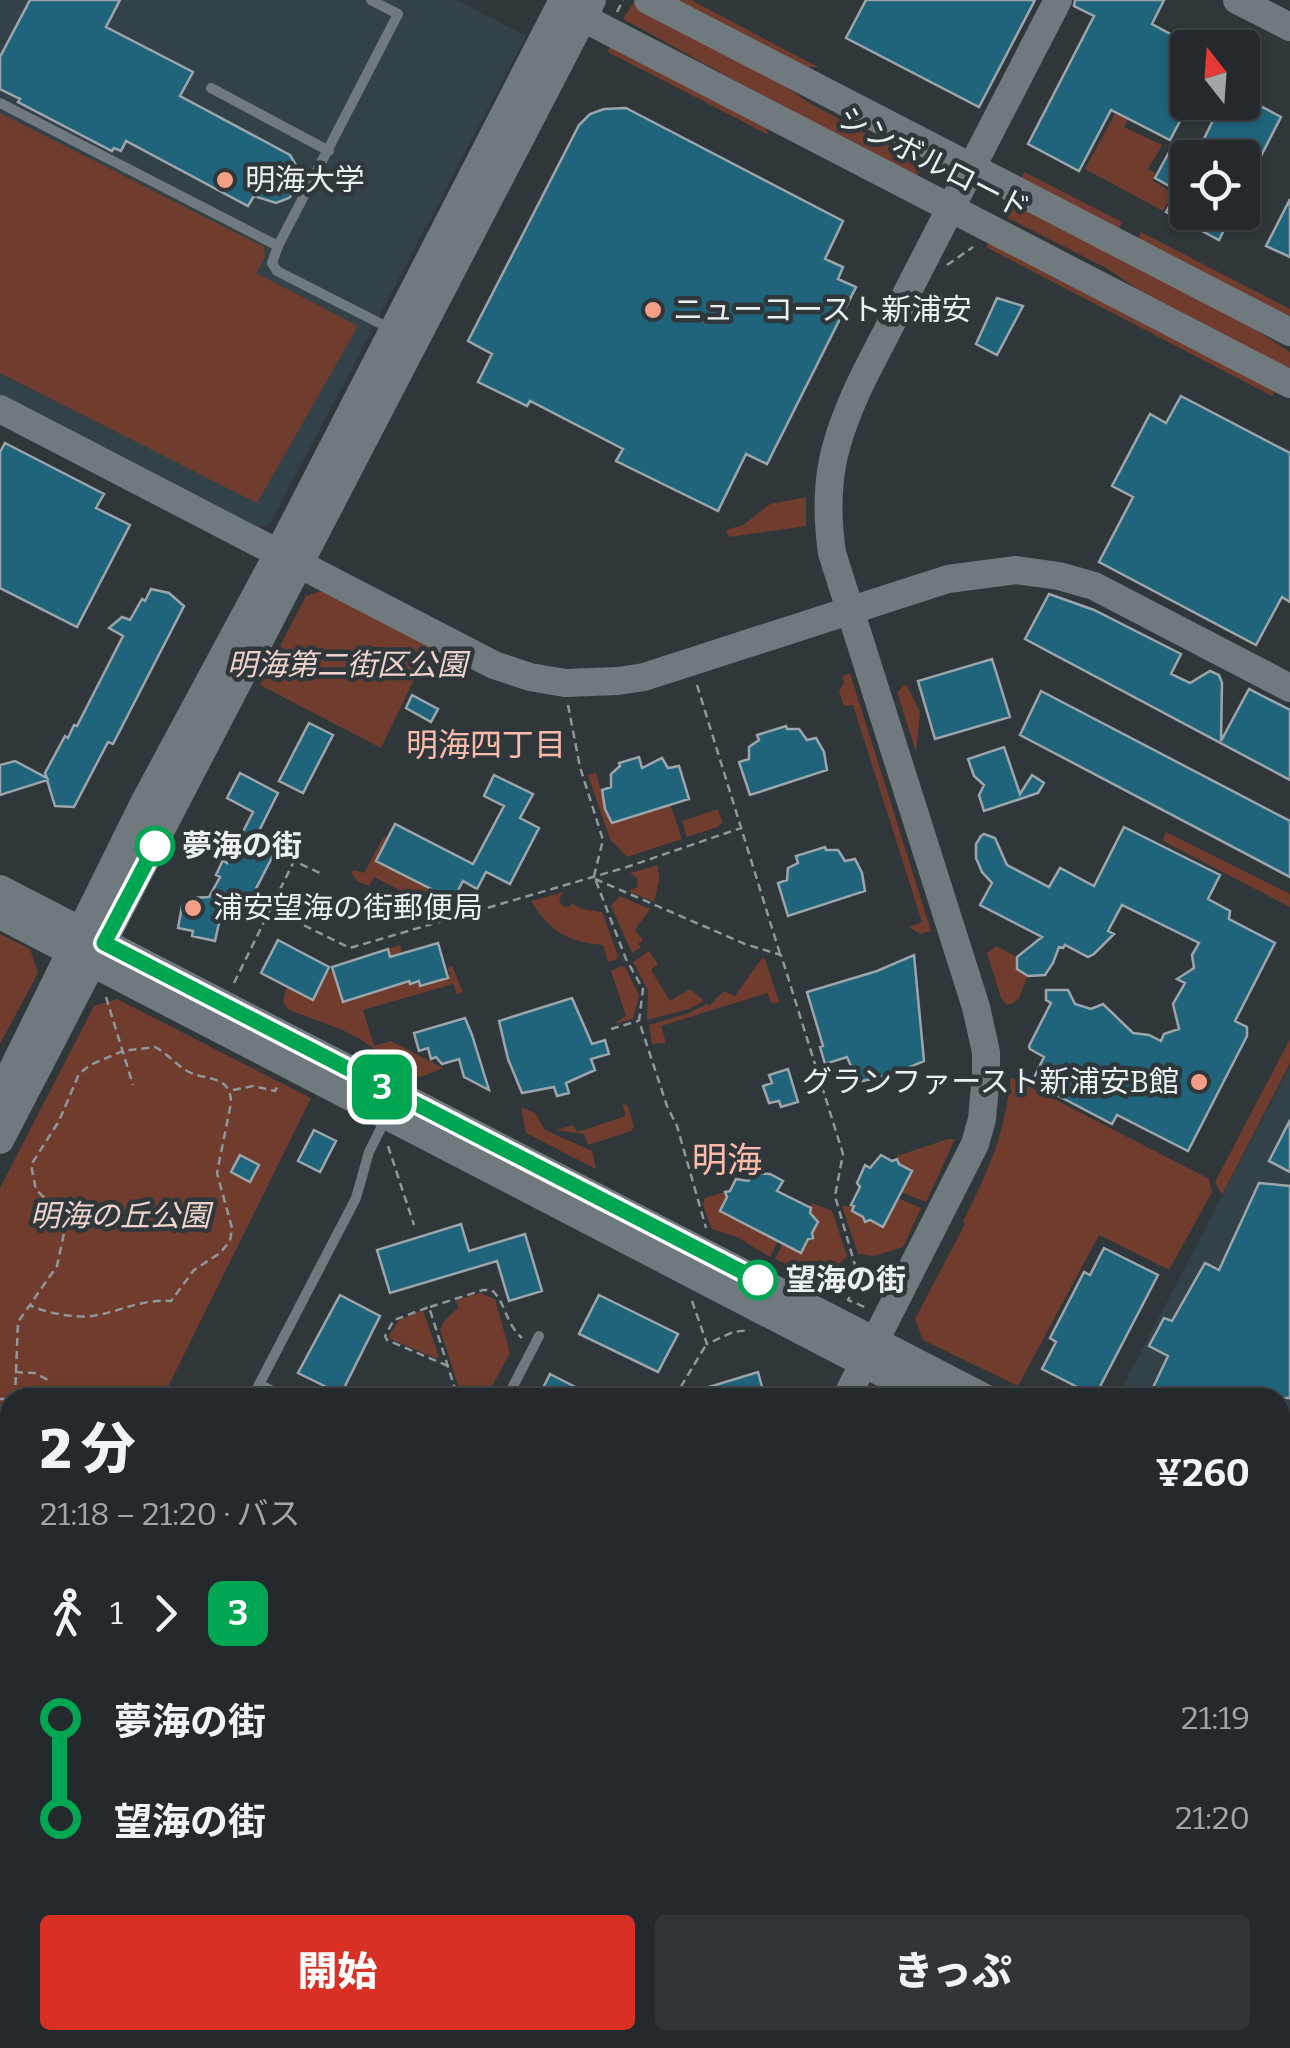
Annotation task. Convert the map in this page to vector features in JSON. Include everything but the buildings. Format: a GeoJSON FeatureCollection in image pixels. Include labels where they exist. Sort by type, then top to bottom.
{"type":"FeatureCollection","features":[{"type":"Feature","properties":{"kind":"street","name":"シンボルロード"},"geometry":{"type":"LineString","coordinates":[[648,0],[1290,332]]}},
{"type":"Feature","properties":{"kind":"street"},"geometry":{"type":"LineString","coordinates":[[849,1388],[868,1330],[975,1144],[986,1096],[986,1052],[976,1006],[832,553],[826,505],[828,471],[848,407],[1058,0]]}},
{"type":"Feature","properties":{"kind":"street"},"geometry":{"type":"LineString","coordinates":[[1238,0],[1290,27]]}},
{"type":"Feature","properties":{"kind":"street","name":"シンボルロード"},"geometry":{"type":"LineString","coordinates":[[569,5],[1290,384]]}},
{"type":"Feature","properties":{"kind":"street"},"geometry":{"type":"LineString","coordinates":[[288,559],[393,330],[569,5]]}},
{"type":"Feature","properties":{"kind":"street"},"geometry":{"type":"LineString","coordinates":[[0,1140],[88,948],[144,803],[288,559],[569,5]]}},
{"type":"Feature","properties":{"kind":"street"},"geometry":{"type":"LineString","coordinates":[[0,409],[494,665],[530,677],[590,684],[644,676],[960,576],[994,571],[1038,572],[1094,586],[1290,688]]}},
{"type":"Feature","properties":{"kind":"street"},"geometry":{"type":"LineString","coordinates":[[0,889],[88,948],[384,1122],[868,1330],[922,1388]]}},
{"type":"Feature","properties":{"kind":"street"},"geometry":{"type":"LineString","coordinates":[[0,914],[88,948],[983,1388]]}},
{"type":"Feature","properties":{"kind":"street"},"geometry":{"type":"LineString","coordinates":[[0,1095],[88,948]]}},
{"type":"Feature","properties":{"kind":"lane"},"geometry":{"type":"LineString","coordinates":[[371,0],[398,14],[272,263],[277,271],[393,330]]}},
{"type":"Feature","properties":{"kind":"lane"},"geometry":{"type":"LineString","coordinates":[[212,88],[329,151]]}},
{"type":"Feature","properties":{"kind":"lane"},"geometry":{"type":"LineString","coordinates":[[0,103],[278,246]]}},
{"type":"Feature","properties":{"kind":"lane"},"geometry":{"type":"LineString","coordinates":[[257,1388],[356,1198],[384,1122]]}},
{"type":"Feature","properties":{"kind":"lane"},"geometry":{"type":"LineString","coordinates":[[511,1388],[540,1336]]}},
{"type":"Feature","properties":{"kind":"lane"},"geometry":{"type":"LineString","coordinates":[[259,1384],[267,1388]]}},
{"type":"Feature","properties":{"kind":"path"},"geometry":{"type":"LineString","coordinates":[[942,268],[972,250]]}},
{"type":"Feature","properties":{"kind":"path"},"geometry":{"type":"LineString","coordinates":[[692,672],[843,1154],[835,1196],[859,1279],[848,1300],[868,1330]]}},
{"type":"Feature","properties":{"kind":"path"},"geometry":{"type":"LineString","coordinates":[[564,695],[574,726],[580,767],[604,840],[595,878],[626,959],[644,989],[639,1021],[677,1126],[707,1232],[689,1220]]}},
{"type":"Feature","properties":{"kind":"path"},"geometry":{"type":"LineString","coordinates":[[269,908],[350,948],[595,878],[742,828]]}},
{"type":"Feature","properties":{"kind":"path"},"geometry":{"type":"LineString","coordinates":[[231,989],[294,861],[322,874]]}},
{"type":"Feature","properties":{"kind":"path"},"geometry":{"type":"LineString","coordinates":[[595,878],[745,944],[781,955]]}},
{"type":"Feature","properties":{"kind":"path"},"geometry":{"type":"LineString","coordinates":[[111,990],[104,991],[134,1085]]}},
{"type":"Feature","properties":{"kind":"path"},"geometry":{"type":"LineString","coordinates":[[611,1029],[639,1021]]}},
{"type":"Feature","properties":{"kind":"path"},"geometry":{"type":"LineString","coordinates":[[14,1388],[18,1322],[56,1266],[64,1233],[58,1210],[36,1190],[31,1164],[59,1121],[79,1074],[123,1051],[156,1047],[186,1071],[217,1078],[231,1091]]}},
{"type":"Feature","properties":{"kind":"path"},"geometry":{"type":"LineString","coordinates":[[231,1091],[253,1086],[275,1091],[280,1082]]}},
{"type":"Feature","properties":{"kind":"path"},"geometry":{"type":"LineString","coordinates":[[28,1304],[74,1316],[93,1316],[137,1302],[170,1300],[194,1270],[220,1254],[230,1241],[232,1228],[216,1174],[231,1091]]}},
{"type":"Feature","properties":{"kind":"path"},"geometry":{"type":"LineString","coordinates":[[384,1122],[414,1225]]}},
{"type":"Feature","properties":{"kind":"path"},"geometry":{"type":"LineString","coordinates":[[448,1366],[387,1340],[394,1320],[492,1290],[500,1299],[508,1325],[533,1348]]}},
{"type":"Feature","properties":{"kind":"path"},"geometry":{"type":"LineString","coordinates":[[690,1297],[707,1344]]}},
{"type":"Feature","properties":{"kind":"path"},"geometry":{"type":"LineString","coordinates":[[429,1307],[455,1388]]}},
{"type":"Feature","properties":{"kind":"path"},"geometry":{"type":"LineString","coordinates":[[868,1330],[875,1307]]}},
{"type":"Feature","properties":{"kind":"path"},"geometry":{"type":"LineString","coordinates":[[680,1388],[707,1344],[734,1332],[764,1328]]}},
{"type":"Feature","properties":{"kind":"path"},"geometry":{"type":"LineString","coordinates":[[15,1372],[34,1373],[50,1381]]}},
{"type":"Feature","properties":{"kind":"shaded area","name":"明海大学"},"geometry":{"type":"Polygon","coordinates":[[[0,0],[456,0],[526,36],[270,524],[257,528],[0,395],[0,0]]]}},
{"type":"Feature","properties":{"kind":"shaded area"},"geometry":{"type":"Polygon","coordinates":[[[1290,1066],[1290,1388],[1122,1388],[1290,1066]]]}},
{"type":"Feature","properties":{"kind":"green space"},"geometry":{"type":"Polygon","coordinates":[[[677,0],[691,0],[818,67],[803,67],[677,0]]]}},
{"type":"Feature","properties":{"kind":"green space"},"geometry":{"type":"Polygon","coordinates":[[[634,2],[758,68],[811,104],[925,165],[915,178],[623,19],[634,2]]]}},
{"type":"Feature","properties":{"kind":"green space"},"geometry":{"type":"Polygon","coordinates":[[[611,45],[762,122],[769,135],[608,52],[611,45]]]}},
{"type":"Feature","properties":{"kind":"green space"},"geometry":{"type":"Polygon","coordinates":[[[1116,112],[1128,119],[1124,127],[1162,145],[1148,169],[1155,173],[1153,181],[1170,191],[1170,200],[1163,211],[1085,169],[1116,112]]]}},
{"type":"Feature","properties":{"kind":"green space"},"geometry":{"type":"Polygon","coordinates":[[[0,113],[264,247],[265,257],[256,273],[358,326],[257,503],[0,373],[0,113]]]}},
{"type":"Feature","properties":{"kind":"green space"},"geometry":{"type":"Polygon","coordinates":[[[1024,172],[1122,222],[1119,229],[1021,179],[1024,172]]]}},
{"type":"Feature","properties":{"kind":"green space"},"geometry":{"type":"Polygon","coordinates":[[[1008,198],[1213,302],[1290,352],[1290,372],[1167,309],[1106,268],[1000,214],[1008,198]]]}},
{"type":"Feature","properties":{"kind":"green space"},"geometry":{"type":"Polygon","coordinates":[[[1141,232],[1290,309],[1290,318],[1137,240],[1141,232]]]}},
{"type":"Feature","properties":{"kind":"green space"},"geometry":{"type":"Polygon","coordinates":[[[989,242],[1276,390],[1272,396],[986,247],[989,242]]]}},
{"type":"Feature","properties":{"kind":"green space"},"geometry":{"type":"Polygon","coordinates":[[[806,497],[806,526],[729,537],[726,530],[743,525],[770,504],[806,497]]]}},
{"type":"Feature","properties":{"kind":"green space","name":"明海第二街区公園"},"geometry":{"type":"Polygon","coordinates":[[[325,590],[431,644],[381,748],[260,685],[306,596],[325,590]]]}},
{"type":"Feature","properties":{"kind":"green space"},"geometry":{"type":"Polygon","coordinates":[[[850,673],[931,931],[920,934],[909,927],[922,922],[853,705],[844,706],[839,691],[844,683],[842,676],[850,673]]]}},
{"type":"Feature","properties":{"kind":"green space"},"geometry":{"type":"Polygon","coordinates":[[[906,684],[920,712],[916,752],[897,692],[906,684]]]}},
{"type":"Feature","properties":{"kind":"green space"},"geometry":{"type":"Polygon","coordinates":[[[596,772],[606,811],[670,804],[682,839],[627,857],[610,839],[588,775],[596,772]]]}},
{"type":"Feature","properties":{"kind":"green space"},"geometry":{"type":"Polygon","coordinates":[[[718,809],[722,822],[718,827],[687,837],[682,821],[718,809]]]}},
{"type":"Feature","properties":{"kind":"green space"},"geometry":{"type":"Polygon","coordinates":[[[1166,832],[1290,894],[1290,907],[1163,841],[1166,832]]]}},
{"type":"Feature","properties":{"kind":"green space"},"geometry":{"type":"Polygon","coordinates":[[[384,836],[388,838],[377,861],[453,900],[453,905],[421,915],[425,903],[374,877],[369,886],[357,881],[351,873],[364,873],[384,836]]]}},
{"type":"Feature","properties":{"kind":"green space"},"geometry":{"type":"Polygon","coordinates":[[[658,865],[654,902],[628,891],[638,887],[637,878],[630,873],[658,865]]]}},
{"type":"Feature","properties":{"kind":"green space"},"geometry":{"type":"Polygon","coordinates":[[[563,892],[559,899],[562,906],[572,903],[581,909],[602,912],[618,956],[616,960],[608,961],[603,945],[561,934],[545,921],[531,901],[563,892]]]}},
{"type":"Feature","properties":{"kind":"green space"},"geometry":{"type":"Polygon","coordinates":[[[620,896],[650,909],[635,930],[643,940],[638,944],[641,947],[632,953],[611,906],[620,896]]]}},
{"type":"Feature","properties":{"kind":"green space"},"geometry":{"type":"Polygon","coordinates":[[[0,934],[30,949],[38,973],[0,1044],[0,934]]]}},
{"type":"Feature","properties":{"kind":"green space"},"geometry":{"type":"Polygon","coordinates":[[[400,945],[417,984],[450,975],[448,968],[452,966],[463,992],[457,994],[453,984],[363,1010],[374,1046],[391,1041],[443,1068],[421,1077],[358,1038],[289,1010],[283,1002],[287,986],[313,999],[327,971],[333,972],[343,1002],[398,985],[388,949],[400,945]]]}},
{"type":"Feature","properties":{"kind":"green space"},"geometry":{"type":"Polygon","coordinates":[[[996,946],[1017,957],[1017,969],[1028,975],[1019,998],[1012,1004],[1007,1005],[1001,998],[987,953],[996,946]]]}},
{"type":"Feature","properties":{"kind":"green space"},"geometry":{"type":"Polygon","coordinates":[[[649,951],[658,964],[651,970],[670,1001],[690,989],[704,1001],[647,1020],[648,990],[633,962],[649,951]]]}},
{"type":"Feature","properties":{"kind":"green space"},"geometry":{"type":"Polygon","coordinates":[[[762,958],[779,1002],[772,1004],[767,993],[661,1026],[666,1043],[652,1044],[649,1025],[709,1006],[724,991],[735,996],[762,958]]]}},
{"type":"Feature","properties":{"kind":"green space"},"geometry":{"type":"Polygon","coordinates":[[[621,966],[639,995],[633,1019],[619,1023],[616,1022],[626,1016],[611,971],[621,966]]]}},
{"type":"Feature","properties":{"kind":"green space","name":"明海の丘公園"},"geometry":{"type":"Polygon","coordinates":[[[117,999],[311,1098],[167,1388],[0,1388],[0,1188],[94,1006],[117,999]]]}},
{"type":"Feature","properties":{"kind":"green space"},"geometry":{"type":"Polygon","coordinates":[[[1290,1039],[1290,1063],[1222,1195],[1215,1182],[1290,1039]]]}},
{"type":"Feature","properties":{"kind":"green space"},"geometry":{"type":"Polygon","coordinates":[[[1011,1077],[1209,1179],[1212,1192],[1169,1270],[1099,1235],[1018,1386],[923,1340],[915,1319],[965,1224],[988,1169],[1000,1135],[1011,1077]]]}},
{"type":"Feature","properties":{"kind":"green space"},"geometry":{"type":"Polygon","coordinates":[[[622,1103],[628,1106],[634,1127],[631,1131],[588,1145],[584,1134],[556,1130],[573,1125],[577,1132],[626,1116],[622,1103]]]}},
{"type":"Feature","properties":{"kind":"green space"},"geometry":{"type":"Polygon","coordinates":[[[521,1107],[535,1113],[545,1130],[592,1151],[596,1169],[526,1133],[521,1107]]]}},
{"type":"Feature","properties":{"kind":"green space"},"geometry":{"type":"Polygon","coordinates":[[[955,1139],[926,1202],[901,1192],[912,1171],[899,1164],[897,1156],[955,1139]]]}},
{"type":"Feature","properties":{"kind":"green space"},"geometry":{"type":"Polygon","coordinates":[[[725,1192],[727,1197],[720,1211],[778,1241],[770,1257],[737,1237],[712,1229],[703,1205],[705,1198],[725,1192]]]}},
{"type":"Feature","properties":{"kind":"green space"},"geometry":{"type":"Polygon","coordinates":[[[898,1198],[921,1208],[903,1247],[874,1256],[858,1254],[842,1206],[854,1207],[852,1211],[865,1222],[870,1220],[883,1227],[898,1198]]]}},
{"type":"Feature","properties":{"kind":"green space"},"geometry":{"type":"Polygon","coordinates":[[[812,1203],[832,1211],[847,1256],[832,1271],[807,1275],[775,1259],[783,1243],[801,1253],[808,1239],[813,1238],[814,1215],[807,1212],[812,1203]]]}},
{"type":"Feature","properties":{"kind":"green space"},"geometry":{"type":"Polygon","coordinates":[[[480,1293],[495,1299],[510,1353],[491,1388],[459,1388],[440,1330],[458,1308],[456,1300],[480,1293]]]}},
{"type":"Feature","properties":{"kind":"green space"},"geometry":{"type":"Polygon","coordinates":[[[423,1310],[439,1357],[390,1339],[399,1320],[423,1310]]]}},
{"type":"Feature","properties":{"kind":"bus line","name":"3"},"geometry":{"type":"LineString","coordinates":[[155,846],[104,943],[758,1280]]}},
{"type":"Feature","properties":{"kind":"place","name":"明海大学"},"geometry":{"type":"Point","coordinates":[225,180]}},
{"type":"Feature","properties":{"kind":"place","name":"ニューコースト新浦安"},"geometry":{"type":"Point","coordinates":[653,310]}},
{"type":"Feature","properties":{"kind":"place","name":"夢海の街"},"geometry":{"type":"Point","coordinates":[155,846]}},
{"type":"Feature","properties":{"kind":"place","name":"浦安望海の街郵便局"},"geometry":{"type":"Point","coordinates":[193,908]}},
{"type":"Feature","properties":{"kind":"place","name":"グランファースト新浦安B館"},"geometry":{"type":"Point","coordinates":[1199,1082]}},
{"type":"Feature","properties":{"kind":"place","name":"望海の街"},"geometry":{"type":"Point","coordinates":[758,1280]}},
{"type":"Feature","properties":{"kind":"district","name":"明海四丁目"},"geometry":{"type":"Point","coordinates":[486,745]}},
{"type":"Feature","properties":{"kind":"district","name":"明海"},"geometry":{"type":"Point","coordinates":[727,1160]}}]}
